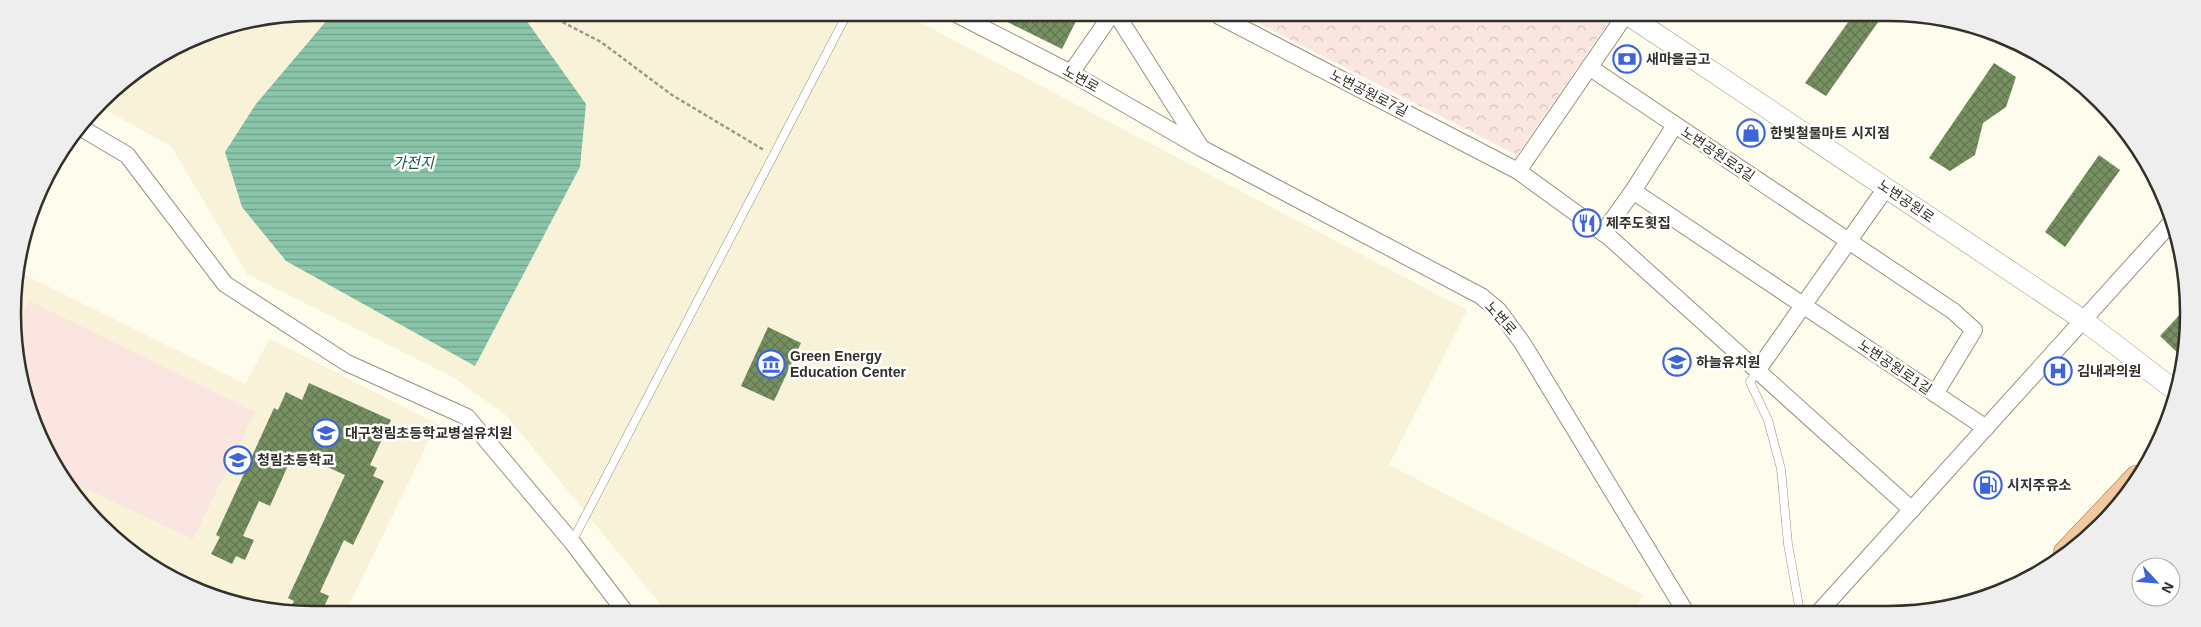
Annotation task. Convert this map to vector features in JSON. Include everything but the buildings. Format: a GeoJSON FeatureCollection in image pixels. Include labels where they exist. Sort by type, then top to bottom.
{"type":"FeatureCollection","features":[{"type":"Feature","properties":{"kind":"street","name":"노변로"},"geometry":{"type":"LineString","coordinates":[[970,21],[1071,73],[1201,148],[1481,296],[1499,311],[1523,344],[1681,606]]}},
{"type":"Feature","properties":{"kind":"street"},"geometry":{"type":"LineString","coordinates":[[1071,73],[1107,21]]}},
{"type":"Feature","properties":{"kind":"street","name":"노변로"},"geometry":{"type":"LineString","coordinates":[[1121,21],[1201,148]]}},
{"type":"Feature","properties":{"kind":"street","name":"노변공원로7길"},"geometry":{"type":"LineString","coordinates":[[1235,21],[1518,171]]}},
{"type":"Feature","properties":{"kind":"street"},"geometry":{"type":"LineString","coordinates":[[1621,21],[1518,171],[1603,233],[1912,510]]}},
{"type":"Feature","properties":{"kind":"street","name":"노변공원로"},"geometry":{"type":"LineString","coordinates":[[1637,21],[2083,320],[2170,387]]}},
{"type":"Feature","properties":{"kind":"street","name":"노변공원로3길"},"geometry":{"type":"LineString","coordinates":[[1589,67],[1953,311],[1974,330],[1935,394]]}},
{"type":"Feature","properties":{"kind":"street"},"geometry":{"type":"LineString","coordinates":[[1603,233],[1633,191],[1675,124]]}},
{"type":"Feature","properties":{"kind":"street"},"geometry":{"type":"LineString","coordinates":[[86,131],[127,155],[225,284],[347,363],[467,417],[572,542],[620,606]]}},
{"type":"Feature","properties":{"kind":"street"},"geometry":{"type":"LineString","coordinates":[[1757,371],[1886,188]]}},
{"type":"Feature","properties":{"kind":"street"},"geometry":{"type":"LineString","coordinates":[[1633,191],[1804,306]]}},
{"type":"Feature","properties":{"kind":"street"},"geometry":{"type":"LineString","coordinates":[[1824,606],[2167,228]]}},
{"type":"Feature","properties":{"kind":"street","name":"노변공원로1길"},"geometry":{"type":"LineString","coordinates":[[1804,306],[1986,428]]}},
{"type":"Feature","properties":{"kind":"lane"},"geometry":{"type":"LineString","coordinates":[[572,542],[843,21]]}},
{"type":"Feature","properties":{"kind":"lane"},"geometry":{"type":"LineString","coordinates":[[1757,371],[1750,382],[1768,420],[1781,469],[1788,544],[1799,606]]}},
{"type":"Feature","properties":{"kind":"path"},"geometry":{"type":"LineString","coordinates":[[560,21],[601,42],[672,95],[774,155]]}},
{"type":"Feature","properties":{"kind":"shaded area"},"geometry":{"type":"Polygon","coordinates":[[[314,21],[917,21],[1467,310],[1389,465],[1643,595],[1638,606],[662,606],[507,416],[453,377],[247,274],[171,146],[105,110],[136,82],[167,60],[202,43],[256,27],[314,21]]]}},
{"type":"Feature","properties":{"kind":"shaded area","name":"청림초등학교"},"geometry":{"type":"Polygon","coordinates":[[[24,275],[245,384],[270,339],[437,424],[348,606],[275,603],[238,596],[205,585],[167,567],[121,533],[94,506],[60,460],[43,425],[27,371],[21,314],[24,275]]]}},
{"type":"Feature","properties":{"kind":"green space"},"geometry":{"type":"Polygon","coordinates":[[[1254,21],[1609,21],[1517,155],[1254,21]]]}},
{"type":"Feature","properties":{"kind":"green space"},"geometry":{"type":"Polygon","coordinates":[[[30,301],[255,412],[193,539],[78,485],[60,460],[43,425],[27,371],[21,317],[30,301]]]}},
{"type":"Feature","properties":{"kind":"water","name":"가전지"},"geometry":{"type":"Polygon","coordinates":[[[326,21],[527,21],[586,104],[580,167],[475,366],[286,261],[242,207],[225,152],[256,104],[326,21]]]}},
{"type":"Feature","properties":{"kind":"place","name":"새마을금고"},"geometry":{"type":"Point","coordinates":[1627,59]}},
{"type":"Feature","properties":{"kind":"place","name":"한빛철물마트 시지점"},"geometry":{"type":"Point","coordinates":[1751,133]}},
{"type":"Feature","properties":{"kind":"place","name":"제주도횟집"},"geometry":{"type":"Point","coordinates":[1587,223]}},
{"type":"Feature","properties":{"kind":"place","name":"하늘유치원"},"geometry":{"type":"Point","coordinates":[1677,362]}},
{"type":"Feature","properties":{"kind":"place","name":"Green Energy Education Center"},"geometry":{"type":"Point","coordinates":[771,364]}},
{"type":"Feature","properties":{"kind":"place","name":"김내과의원"},"geometry":{"type":"Point","coordinates":[2058,371]}},
{"type":"Feature","properties":{"kind":"place","name":"대구청림초등학교병설유치원"},"geometry":{"type":"Point","coordinates":[326,433]}},
{"type":"Feature","properties":{"kind":"place","name":"청림초등학교"},"geometry":{"type":"Point","coordinates":[238,460]}},
{"type":"Feature","properties":{"kind":"place","name":"시지주유소"},"geometry":{"type":"Point","coordinates":[1988,485]}}]}
